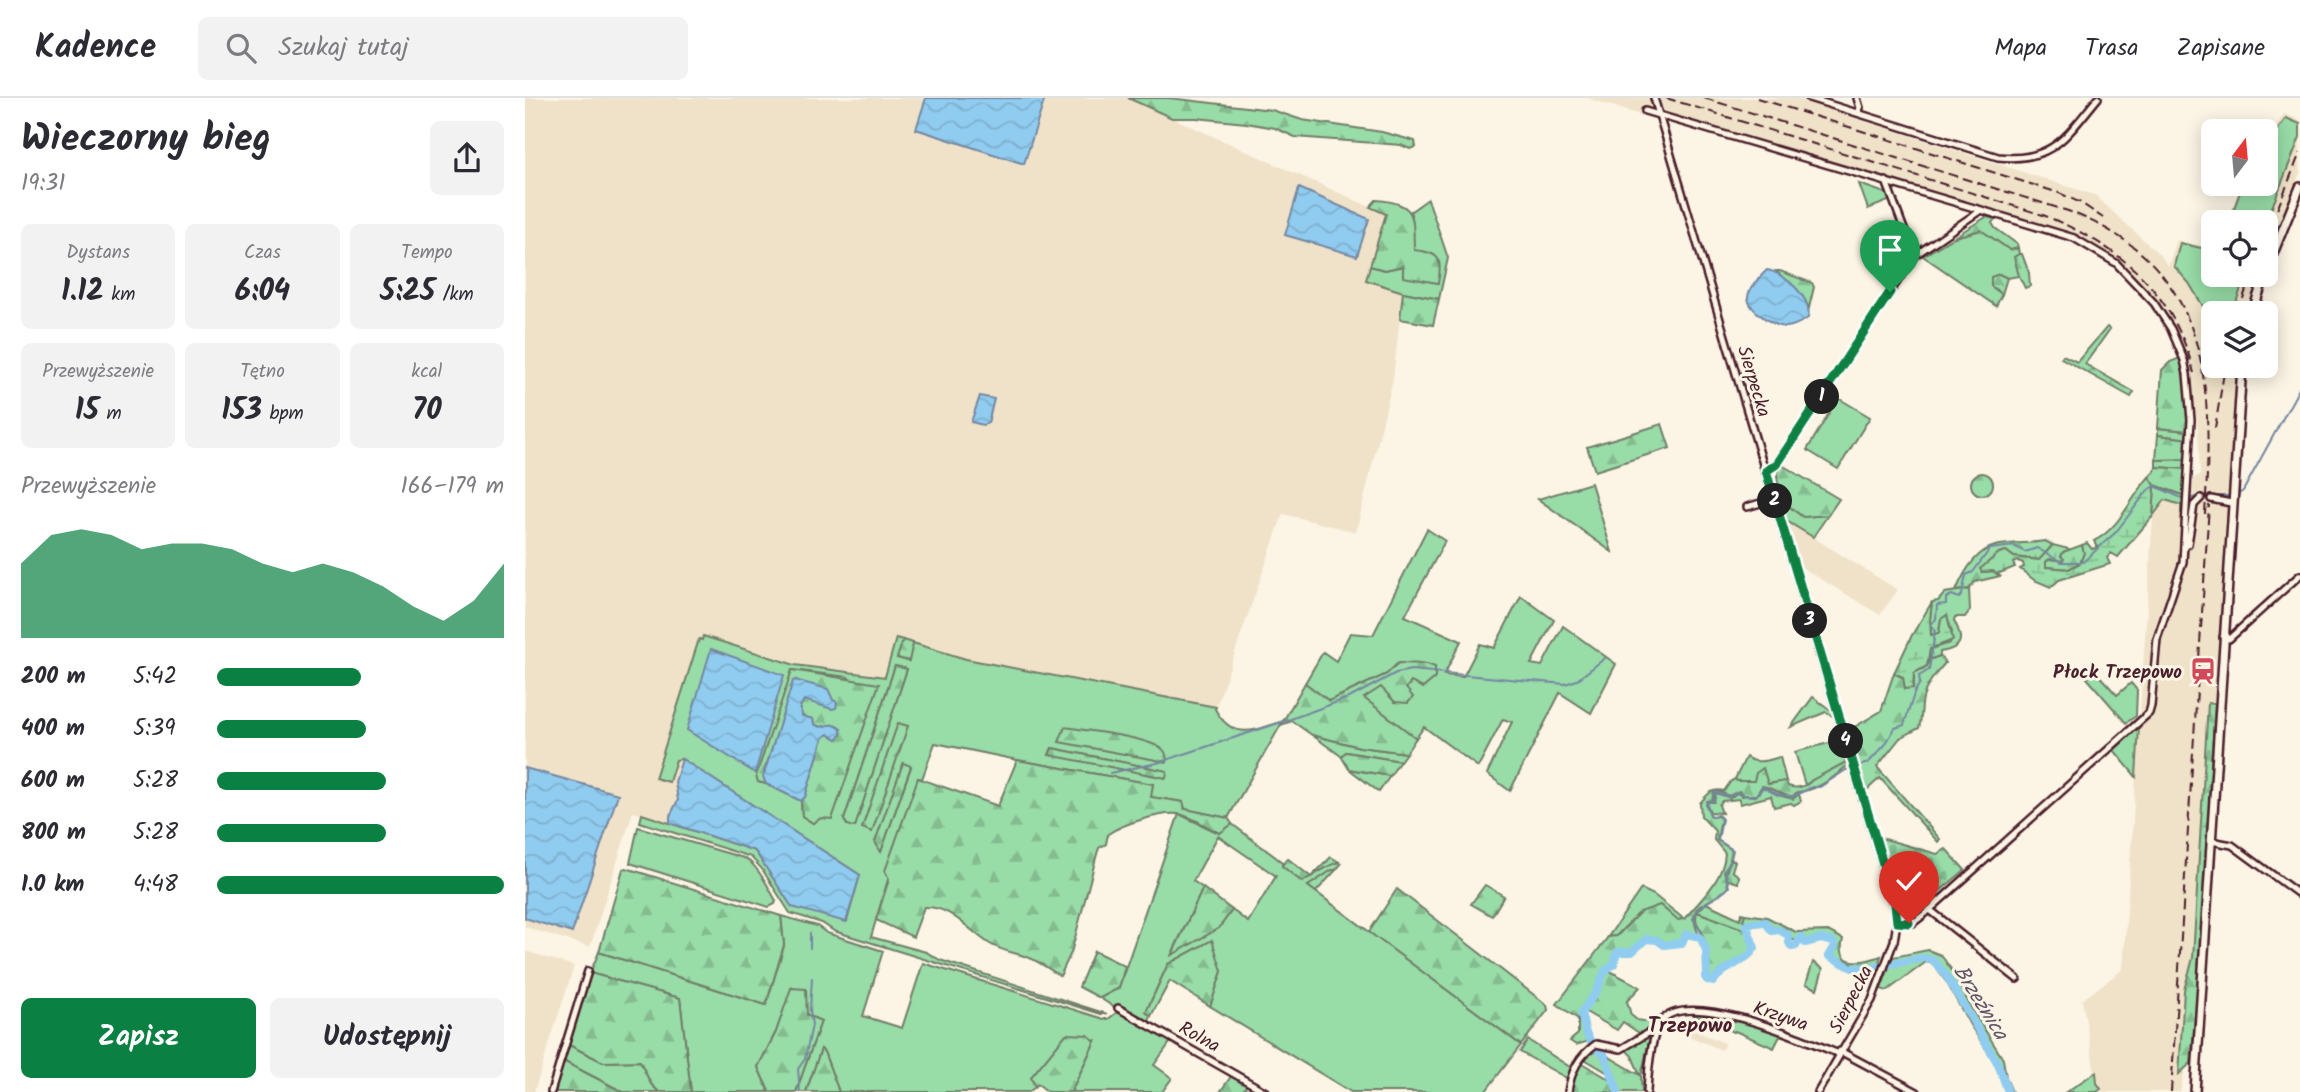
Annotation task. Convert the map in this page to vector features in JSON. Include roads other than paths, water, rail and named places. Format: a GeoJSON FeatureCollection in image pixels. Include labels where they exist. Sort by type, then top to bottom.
{"type":"FeatureCollection","features":[{"type":"Feature","properties":{"kind":"main road"},"geometry":{"type":"LineString","coordinates":[[2278,241],[2300,187]]}},
{"type":"Feature","properties":{"kind":"main road"},"geometry":{"type":"LineString","coordinates":[[2195,1092],[2241,378]]}},
{"type":"Feature","properties":{"kind":"street","name":"Sierpecka"},"geometry":{"type":"LineString","coordinates":[[1654,98],[1895,904],[1897,922],[1882,973],[1867,1009],[1818,1092]]}},
{"type":"Feature","properties":{"kind":"street"},"geometry":{"type":"LineString","coordinates":[[1809,98],[1998,158],[2014,159],[2026,158],[2052,148],[2063,140],[2098,98]]}},
{"type":"Feature","properties":{"kind":"street"},"geometry":{"type":"LineString","coordinates":[[1857,98],[1860,108],[1858,113]]}},
{"type":"Feature","properties":{"kind":"street"},"geometry":{"type":"LineString","coordinates":[[1645,111],[2050,229],[2093,247],[2125,271],[2154,303],[2176,340],[2187,374],[2191,420],[2184,547],[2181,572],[2157,639],[2149,713],[1930,910],[1913,923],[1897,922]]}},
{"type":"Feature","properties":{"kind":"street"},"geometry":{"type":"LineString","coordinates":[[1886,181],[1913,256]]}},
{"type":"Feature","properties":{"kind":"street"},"geometry":{"type":"LineString","coordinates":[[1766,471],[1777,464],[1913,256],[1981,210]]}},
{"type":"Feature","properties":{"kind":"street"},"geometry":{"type":"LineString","coordinates":[[2184,547],[2188,544],[2194,505],[2201,498]]}},
{"type":"Feature","properties":{"kind":"street"},"geometry":{"type":"LineString","coordinates":[[1747,507],[1774,499]]}},
{"type":"Feature","properties":{"kind":"street"},"geometry":{"type":"LineString","coordinates":[[2211,499],[2232,502]]}},
{"type":"Feature","properties":{"kind":"street"},"geometry":{"type":"LineString","coordinates":[[2223,637],[2229,639],[2300,575]]}},
{"type":"Feature","properties":{"kind":"street"},"geometry":{"type":"LineString","coordinates":[[2211,841],[2232,845],[2300,895]]}},
{"type":"Feature","properties":{"kind":"street"},"geometry":{"type":"LineString","coordinates":[[1930,910],[2017,979]]}},
{"type":"Feature","properties":{"kind":"street"},"geometry":{"type":"LineString","coordinates":[[551,1092],[588,971]]}},
{"type":"Feature","properties":{"kind":"street","name":"Rolna"},"geometry":{"type":"LineString","coordinates":[[1118,1007],[1266,1092]]}},
{"type":"Feature","properties":{"kind":"street","name":"Krzywa"},"geometry":{"type":"LineString","coordinates":[[1659,1027],[1668,1016],[1677,1012],[1719,1013],[1781,1029],[1840,1053],[1917,1092]]}},
{"type":"Feature","properties":{"kind":"street"},"geometry":{"type":"LineString","coordinates":[[1568,1092],[1583,1053],[1593,1046],[1621,1049],[1659,1027]]}},
{"type":"Feature","properties":{"kind":"street"},"geometry":{"type":"LineString","coordinates":[[1647,1092],[1649,1058],[1659,1027]]}},
{"type":"Feature","properties":{"kind":"water"},"geometry":{"type":"Polygon","coordinates":[[[926,98],[1045,98],[1024,164],[916,129],[926,98]]]}},
{"type":"Feature","properties":{"kind":"water"},"geometry":{"type":"Polygon","coordinates":[[[1299,188],[1369,219],[1357,256],[1285,235],[1299,188]]]}},
{"type":"Feature","properties":{"kind":"water"},"geometry":{"type":"Polygon","coordinates":[[[1767,270],[1789,281],[1802,295],[1808,318],[1787,327],[1763,317],[1753,308],[1748,298],[1750,290],[1767,270]]]}},
{"type":"Feature","properties":{"kind":"water"},"geometry":{"type":"Polygon","coordinates":[[[980,396],[994,399],[988,423],[983,425],[971,422],[980,396]]]}},
{"type":"Feature","properties":{"kind":"water"},"geometry":{"type":"Polygon","coordinates":[[[711,649],[784,675],[755,773],[687,730],[711,649]]]}},
{"type":"Feature","properties":{"kind":"water"},"geometry":{"type":"Polygon","coordinates":[[[795,680],[828,689],[833,700],[837,702],[836,708],[832,709],[804,700],[800,707],[802,716],[813,719],[814,724],[820,727],[833,725],[841,729],[841,735],[837,739],[828,734],[823,738],[805,797],[801,801],[766,784],[763,777],[795,680]]]}},
{"type":"Feature","properties":{"kind":"water"},"geometry":{"type":"Polygon","coordinates":[[[682,759],[860,875],[846,922],[792,907],[755,851],[670,823],[670,816],[678,800],[675,782],[682,759]]]}},
{"type":"Feature","properties":{"kind":"water"},"geometry":{"type":"Polygon","coordinates":[[[525,768],[618,794],[572,933],[525,918],[525,768]]]}},
{"type":"Feature","properties":{"kind":"waterway"},"geometry":{"type":"LineString","coordinates":[[2236,496],[2243,491],[2300,387]]}},
{"type":"Feature","properties":{"kind":"waterway"},"geometry":{"type":"LineString","coordinates":[[1700,937],[1701,932],[1693,919],[1695,913],[1729,887],[1725,870],[1733,850],[1718,840],[1722,819],[1718,815],[1711,816],[1706,805],[1707,802],[1713,801],[1715,792],[1729,797],[1738,792],[1756,796],[1762,787],[1792,797],[1812,787],[1820,787],[1846,770],[1868,763],[1885,745],[1895,728],[1904,725],[1920,683],[1919,676],[1929,670],[1935,632],[1931,624],[1936,619],[1937,605],[1946,604],[1946,598],[1952,595],[1959,598],[1962,595],[1966,575],[1973,572],[1990,549],[2014,546],[2025,552],[2037,548],[2061,562],[2083,562],[2116,532],[2148,490],[2155,486],[2184,499]]}},
{"type":"Feature","properties":{"kind":"waterway"},"geometry":{"type":"LineString","coordinates":[[2189,499],[2200,496]]}},
{"type":"Feature","properties":{"kind":"waterway"},"geometry":{"type":"LineString","coordinates":[[2211,496],[2230,496]]}},
{"type":"Feature","properties":{"kind":"waterway"},"geometry":{"type":"LineString","coordinates":[[1110,773],[1157,763],[1288,720],[1351,697],[1396,673],[1411,670],[1565,684],[1577,680],[1605,658]]}},
{"type":"Feature","properties":{"kind":"waterway","name":"Brzeźnica"},"geometry":{"type":"LineString","coordinates":[[1618,1092],[1604,1054],[1594,1047],[1586,1033],[1581,1013],[1597,990],[1605,971],[1614,964],[1617,952],[1632,952],[1646,939],[1657,940],[1664,945],[1682,943],[1686,934],[1700,937],[1706,950],[1705,977],[1713,982],[1722,972],[1746,958],[1755,948],[1746,924],[1765,922],[1772,931],[1779,930],[1788,935],[1792,947],[1796,946],[1801,937],[1805,943],[1821,939],[1833,942],[1835,946],[1829,956],[1852,968],[1925,958],[1934,961],[1947,977],[1998,1064],[2008,1092]]}},
{"type":"Feature","properties":{"kind":"waterway"},"geometry":{"type":"LineString","coordinates":[[810,933],[810,948]]}},
{"type":"Feature","properties":{"kind":"waterway"},"geometry":{"type":"LineString","coordinates":[[800,1092],[798,1069],[805,1059],[812,1025],[812,978]]}},
{"type":"Feature","properties":{"kind":"railway"},"geometry":{"type":"LineString","coordinates":[[1666,98],[2043,215],[2071,227],[2119,257],[2139,274],[2157,295],[2185,344],[2194,373]]}},
{"type":"Feature","properties":{"kind":"railway"},"geometry":{"type":"LineString","coordinates":[[1704,98],[2068,211],[2115,234],[2151,262],[2176,296],[2193,333],[2203,374],[2207,418],[2205,514]]}},
{"type":"Feature","properties":{"kind":"railway"},"geometry":{"type":"LineString","coordinates":[[1757,98],[2059,193],[2081,203],[2103,218]]}},
{"type":"Feature","properties":{"kind":"railway"},"geometry":{"type":"LineString","coordinates":[[2277,210],[2300,153]]}},
{"type":"Feature","properties":{"kind":"railway"},"geometry":{"type":"LineString","coordinates":[[2242,301],[2247,287]]}},
{"type":"Feature","properties":{"kind":"railway"},"geometry":{"type":"LineString","coordinates":[[2215,428],[2223,378]]}},
{"type":"Feature","properties":{"kind":"railway"},"geometry":{"type":"LineString","coordinates":[[2171,1092],[2209,505]]}},
{"type":"Feature","properties":{"kind":"place","name":"Płock Trzepowo"},"geometry":{"type":"Point","coordinates":[2203,671]}},
{"type":"Feature","properties":{"kind":"district","name":"Trzepowo"},"geometry":{"type":"Point","coordinates":[1690,1025]}}]}
